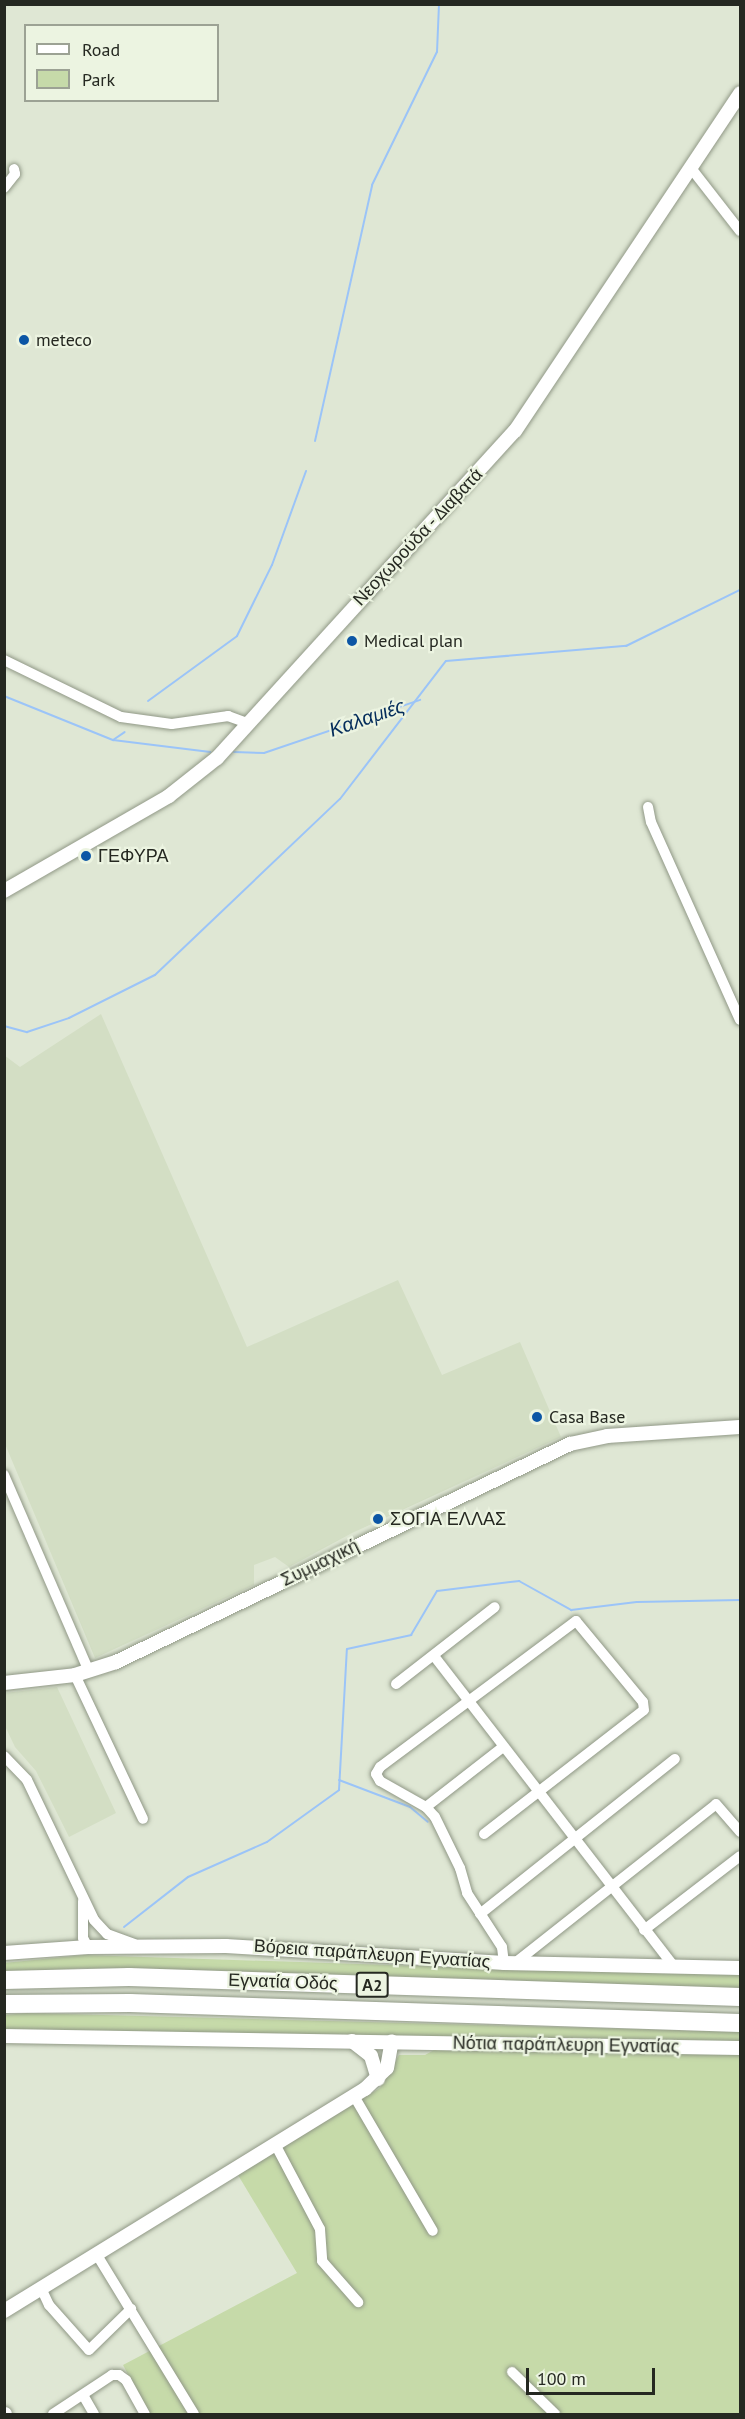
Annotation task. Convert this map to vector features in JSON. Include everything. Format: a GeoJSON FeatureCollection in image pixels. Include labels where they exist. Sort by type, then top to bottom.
{"type":"FeatureCollection","features":[{"type":"Feature","properties":{"kind":"highway","name":"Εγνατία Οδός"},"geometry":{"type":"LineString","coordinates":[[4,1980],[129,1977],[741,1997]]}},
{"type":"Feature","properties":{"kind":"highway","name":"Εγνατία Οδός"},"geometry":{"type":"LineString","coordinates":[[4,2004],[130,2003],[741,2023]]}},
{"type":"Feature","properties":{"kind":"street","name":"Νεοχωρούδα - Διαβατά"},"geometry":{"type":"LineString","coordinates":[[4,891],[169,796],[200,773],[247,723],[515,431],[741,93]]}},
{"type":"Feature","properties":{"kind":"street"},"geometry":{"type":"LineString","coordinates":[[691,168],[741,231]]}},
{"type":"Feature","properties":{"kind":"street"},"geometry":{"type":"LineString","coordinates":[[4,188],[15,174],[14,169]]}},
{"type":"Feature","properties":{"kind":"street"},"geometry":{"type":"LineString","coordinates":[[4,660],[121,717],[172,724],[228,716],[247,723]]}},
{"type":"Feature","properties":{"kind":"street"},"geometry":{"type":"LineString","coordinates":[[648,807],[651,822],[741,1020]]}},
{"type":"Feature","properties":{"kind":"street","name":"Συμμαχική"},"geometry":{"type":"LineString","coordinates":[[4,1683],[82,1673],[563,1446],[607,1436],[741,1427]]}},
{"type":"Feature","properties":{"kind":"street"},"geometry":{"type":"LineString","coordinates":[[4,1475],[82,1673],[144,1819]]}},
{"type":"Feature","properties":{"kind":"street"},"geometry":{"type":"LineString","coordinates":[[396,1684],[495,1607]]}},
{"type":"Feature","properties":{"kind":"street"},"geometry":{"type":"LineString","coordinates":[[484,1834],[644,1710],[643,1702],[576,1621],[466,1701],[377,1770],[380,1781],[426,1807],[452,1850],[480,1914],[510,1963],[716,1804],[741,1832]]}},
{"type":"Feature","properties":{"kind":"street"},"geometry":{"type":"LineString","coordinates":[[434,1656],[466,1701],[674,1967]]}},
{"type":"Feature","properties":{"kind":"street"},"geometry":{"type":"LineString","coordinates":[[426,1807],[503,1747]]}},
{"type":"Feature","properties":{"kind":"street"},"geometry":{"type":"LineString","coordinates":[[4,1756],[27,1780],[94,1920],[107,1934],[143,1946]]}},
{"type":"Feature","properties":{"kind":"street"},"geometry":{"type":"LineString","coordinates":[[480,1914],[675,1759]]}},
{"type":"Feature","properties":{"kind":"street"},"geometry":{"type":"LineString","coordinates":[[644,1930],[741,1856]]}},
{"type":"Feature","properties":{"kind":"street"},"geometry":{"type":"LineString","coordinates":[[83,1901],[83,1938],[88,1947]]}},
{"type":"Feature","properties":{"kind":"street"},"geometry":{"type":"LineString","coordinates":[[88,1947],[94,1936],[94,1920]]}},
{"type":"Feature","properties":{"kind":"street","name":"Βόρεια παράπλευρη Εγνατίας"},"geometry":{"type":"LineString","coordinates":[[4,1953],[88,1947],[246,1946],[510,1963],[741,1968]]}},
{"type":"Feature","properties":{"kind":"street"},"geometry":{"type":"LineString","coordinates":[[4,2036],[352,2041],[368,2052],[378,2076]]}},
{"type":"Feature","properties":{"kind":"street","name":"Νότια παράπλευρη Εγνατίας"},"geometry":{"type":"LineString","coordinates":[[352,2041],[741,2048]]}},
{"type":"Feature","properties":{"kind":"street"},"geometry":{"type":"LineString","coordinates":[[7,2306],[97,2255],[354,2096],[378,2076],[389,2063],[392,2041]]}},
{"type":"Feature","properties":{"kind":"street"},"geometry":{"type":"LineString","coordinates":[[354,2096],[434,2231]]}},
{"type":"Feature","properties":{"kind":"street"},"geometry":{"type":"LineString","coordinates":[[275,2144],[320,2229],[322,2261],[358,2302]]}},
{"type":"Feature","properties":{"kind":"street"},"geometry":{"type":"LineString","coordinates":[[97,2255],[194,2415]]}},
{"type":"Feature","properties":{"kind":"street"},"geometry":{"type":"LineString","coordinates":[[41,2288],[49,2305],[89,2350],[131,2310]]}},
{"type":"Feature","properties":{"kind":"street"},"geometry":{"type":"LineString","coordinates":[[512,2372],[555,2415]]}},
{"type":"Feature","properties":{"kind":"street"},"geometry":{"type":"LineString","coordinates":[[53,2415],[112,2375],[126,2380],[145,2415]]}},
{"type":"Feature","properties":{"kind":"street"},"geometry":{"type":"LineString","coordinates":[[83,2395],[94,2415]]}},
{"type":"Feature","properties":{"kind":"shaded area"},"geometry":{"type":"Polygon","coordinates":[[[101,1014],[247,1347],[398,1280],[442,1375],[520,1342],[561,1437],[352,1533],[289,1567],[275,1557],[254,1565],[254,1585],[95,1658],[5,1444],[4,1055],[20,1067],[101,1014]]]}},
{"type":"Feature","properties":{"kind":"shaded area"},"geometry":{"type":"Polygon","coordinates":[[[57,1687],[116,1813],[69,1837],[36,1771],[15,1747],[5,1726],[5,1693],[57,1687]]]}},
{"type":"Feature","properties":{"kind":"green space"},"geometry":{"type":"Polygon","coordinates":[[[84,1955],[569,1971],[740,1972],[740,1989],[81,1968],[5,1975],[4,1963],[84,1955]]]}},
{"type":"Feature","properties":{"kind":"green space"},"geometry":{"type":"Polygon","coordinates":[[[27,2013],[740,2032],[740,2044],[5,2031],[5,2015],[27,2013]]]}},
{"type":"Feature","properties":{"kind":"green space"},"geometry":{"type":"Polygon","coordinates":[[[434,2050],[740,2055],[740,2414],[149,2414],[123,2365],[297,2273],[238,2175],[380,2088],[399,2055],[425,2055],[434,2050]]]}},
{"type":"Feature","properties":{"kind":"waterway"},"geometry":{"type":"LineString","coordinates":[[315,441],[372,185],[437,52],[439,4]]}},
{"type":"Feature","properties":{"kind":"waterway"},"geometry":{"type":"LineString","coordinates":[[148,701],[237,636],[272,565],[306,471]]}},
{"type":"Feature","properties":{"kind":"waterway"},"geometry":{"type":"LineString","coordinates":[[4,1026],[27,1032],[69,1018],[155,975],[340,799],[446,661],[626,646],[740,590]]}},
{"type":"Feature","properties":{"kind":"waterway","name":"Καλαμιές"},"geometry":{"type":"LineString","coordinates":[[4,696],[113,740],[210,752]]}},
{"type":"Feature","properties":{"kind":"waterway","name":"Καλαμιές"},"geometry":{"type":"LineString","coordinates":[[234,752],[264,753],[420,700]]}},
{"type":"Feature","properties":{"kind":"waterway"},"geometry":{"type":"LineString","coordinates":[[113,740],[125,732]]}},
{"type":"Feature","properties":{"kind":"waterway"},"geometry":{"type":"LineString","coordinates":[[124,1927],[188,1877],[267,1842],[339,1790],[347,1649],[411,1635],[437,1591],[519,1581],[571,1610],[637,1602],[740,1600]]}},
{"type":"Feature","properties":{"kind":"waterway"},"geometry":{"type":"LineString","coordinates":[[339,1780],[410,1807],[428,1822]]}},
{"type":"Feature","properties":{"kind":"place","name":"meteco"},"geometry":{"type":"Point","coordinates":[24,340]}},
{"type":"Feature","properties":{"kind":"place","name":"Medical plan"},"geometry":{"type":"Point","coordinates":[352,641]}},
{"type":"Feature","properties":{"kind":"place","name":"ΓΕΦΥΡΑ"},"geometry":{"type":"Point","coordinates":[86,856]}},
{"type":"Feature","properties":{"kind":"place","name":"Casa Base"},"geometry":{"type":"Point","coordinates":[537,1417]}},
{"type":"Feature","properties":{"kind":"place","name":"ΣΟΓΙΑ ΕΛΛΑΣ"},"geometry":{"type":"Point","coordinates":[378,1519]}}]}
